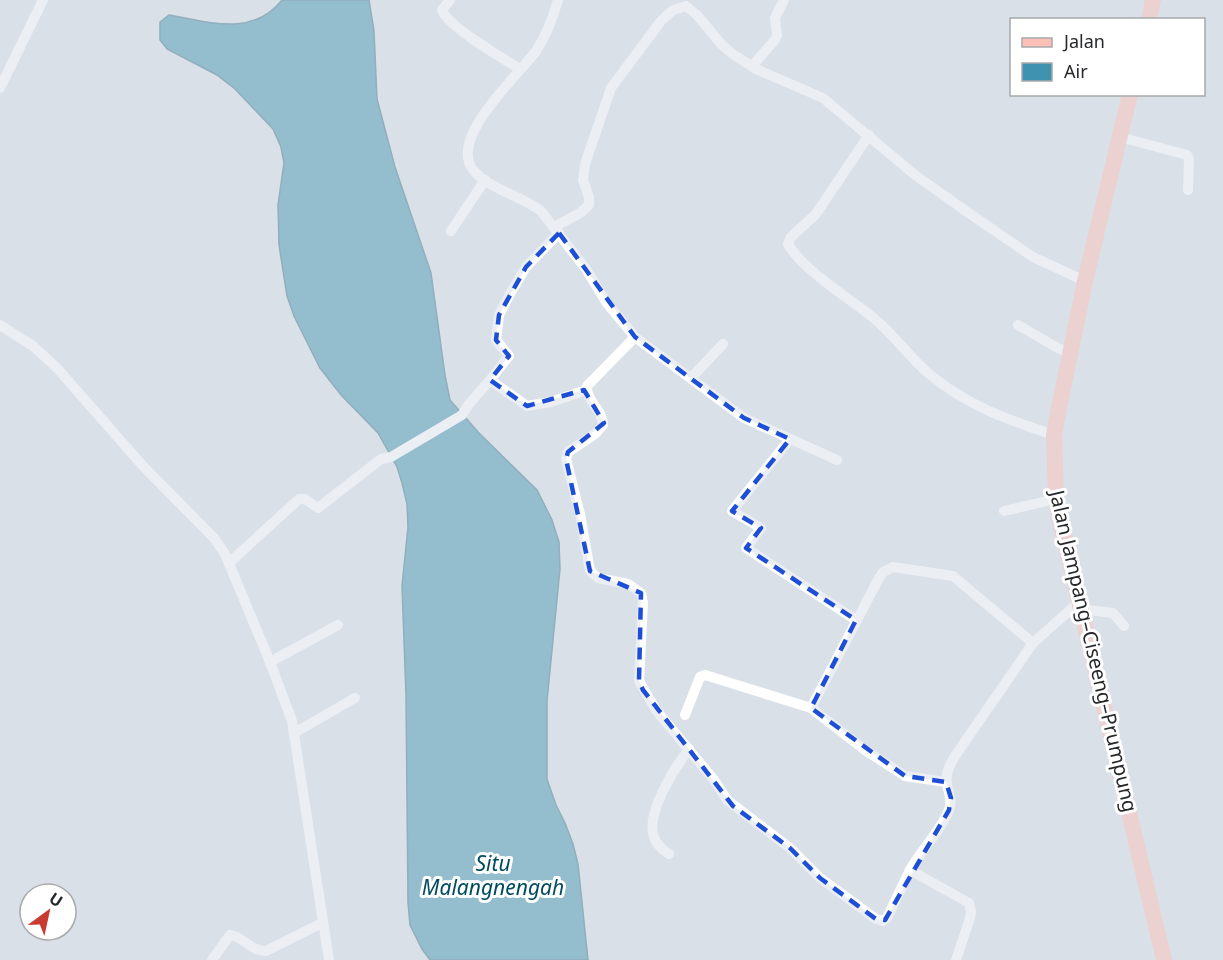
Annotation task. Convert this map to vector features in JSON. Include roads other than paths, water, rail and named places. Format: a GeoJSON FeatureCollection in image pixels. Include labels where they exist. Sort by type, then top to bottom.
{"type":"FeatureCollection","features":[{"type":"Feature","properties":{"kind":"main road"},"geometry":{"type":"LineString","coordinates":[[1150,18],[1154,0]]}},
{"type":"Feature","properties":{"kind":"main road","name":"Jalan Jampang–Ciseeng–Prumpung"},"geometry":{"type":"LineString","coordinates":[[1130,96],[1069,353],[1054,435],[1056,499],[1079,606],[1164,960]]}},
{"type":"Feature","properties":{"kind":"street"},"geometry":{"type":"LineString","coordinates":[[0,88],[43,0]]}},
{"type":"Feature","properties":{"kind":"street"},"geometry":{"type":"LineString","coordinates":[[450,0],[442,10],[445,16],[464,32],[520,69]]}},
{"type":"Feature","properties":{"kind":"street"},"geometry":{"type":"LineString","coordinates":[[558,0],[542,41],[483,115],[470,143],[468,159],[471,167],[485,180],[533,204],[541,211],[586,268],[606,302],[635,337],[744,418],[837,460]]}},
{"type":"Feature","properties":{"kind":"street"},"geometry":{"type":"LineString","coordinates":[[752,66],[775,40],[775,18],[784,0]]}},
{"type":"Feature","properties":{"kind":"street"},"geometry":{"type":"LineString","coordinates":[[229,563],[299,499],[305,499],[318,508],[381,459],[391,457],[462,415],[509,356],[496,340],[499,315],[526,267],[557,230],[589,205],[589,197],[583,180],[584,173],[611,88],[661,21],[677,8],[692,4],[722,45],[752,66],[823,99],[915,175],[1033,257],[1085,281]]}},
{"type":"Feature","properties":{"kind":"street"},"geometry":{"type":"LineString","coordinates":[[868,135],[816,214],[791,237],[788,244],[791,250],[803,263],[879,322],[927,372],[963,399],[985,411],[1054,435]]}},
{"type":"Feature","properties":{"kind":"street"},"geometry":{"type":"LineString","coordinates":[[1120,137],[1187,155],[1189,159],[1188,190]]}},
{"type":"Feature","properties":{"kind":"street"},"geometry":{"type":"LineString","coordinates":[[451,231],[485,180]]}},
{"type":"Feature","properties":{"kind":"street"},"geometry":{"type":"LineString","coordinates":[[0,325],[33,346],[57,368],[142,465],[214,538],[229,563],[270,662],[294,733],[328,960]]}},
{"type":"Feature","properties":{"kind":"street"},"geometry":{"type":"LineString","coordinates":[[1018,325],[1069,353]]}},
{"type":"Feature","properties":{"kind":"street"},"geometry":{"type":"LineString","coordinates":[[490,380],[527,406],[551,402],[586,390],[587,386],[635,337]]}},
{"type":"Feature","properties":{"kind":"street"},"geometry":{"type":"LineString","coordinates":[[691,378],[723,344]]}},
{"type":"Feature","properties":{"kind":"street"},"geometry":{"type":"LineString","coordinates":[[586,390],[602,416],[603,425],[595,434],[568,452],[566,459],[580,514],[588,564],[594,576],[628,584],[641,593],[643,602],[639,681],[656,710],[733,806],[790,848],[820,878],[880,921],[887,918],[910,870],[949,810],[951,798],[946,782],[947,772],[955,756],[1034,643],[1079,606],[1113,613],[1124,626]]}},
{"type":"Feature","properties":{"kind":"street"},"geometry":{"type":"LineString","coordinates":[[790,439],[732,511],[761,528],[746,548],[856,621]]}},
{"type":"Feature","properties":{"kind":"street"},"geometry":{"type":"LineString","coordinates":[[1004,511],[1056,499]]}},
{"type":"Feature","properties":{"kind":"street"},"geometry":{"type":"LineString","coordinates":[[811,708],[883,573],[893,567],[953,576],[1034,643]]}},
{"type":"Feature","properties":{"kind":"street"},"geometry":{"type":"LineString","coordinates":[[270,662],[338,624]]}},
{"type":"Feature","properties":{"kind":"street"},"geometry":{"type":"LineString","coordinates":[[685,715],[700,677],[705,675],[811,708],[865,750],[905,776],[946,782]]}},
{"type":"Feature","properties":{"kind":"street"},"geometry":{"type":"LineString","coordinates":[[294,733],[356,698]]}},
{"type":"Feature","properties":{"kind":"street"},"geometry":{"type":"LineString","coordinates":[[669,854],[657,844],[652,826],[661,797],[678,764],[689,749]]}},
{"type":"Feature","properties":{"kind":"street"},"geometry":{"type":"LineString","coordinates":[[910,870],[969,903],[970,918],[956,960]]}},
{"type":"Feature","properties":{"kind":"street"},"geometry":{"type":"LineString","coordinates":[[212,960],[230,935],[256,950],[266,951],[322,923]]}},
{"type":"Feature","properties":{"kind":"water","name":"Situ Malangnengah"},"geometry":{"type":"Polygon","coordinates":[[[282,0],[369,0],[374,31],[377,99],[395,167],[431,273],[450,400],[479,433],[537,490],[552,520],[559,542],[560,569],[547,701],[547,779],[573,844],[578,864],[588,960],[430,960],[410,925],[402,586],[408,527],[407,504],[402,483],[397,467],[378,433],[341,395],[320,368],[294,316],[287,296],[279,245],[278,205],[284,163],[281,147],[273,129],[235,89],[217,75],[167,49],[160,40],[160,22],[169,15],[215,23],[244,23],[270,12],[282,0]]]}}]}
